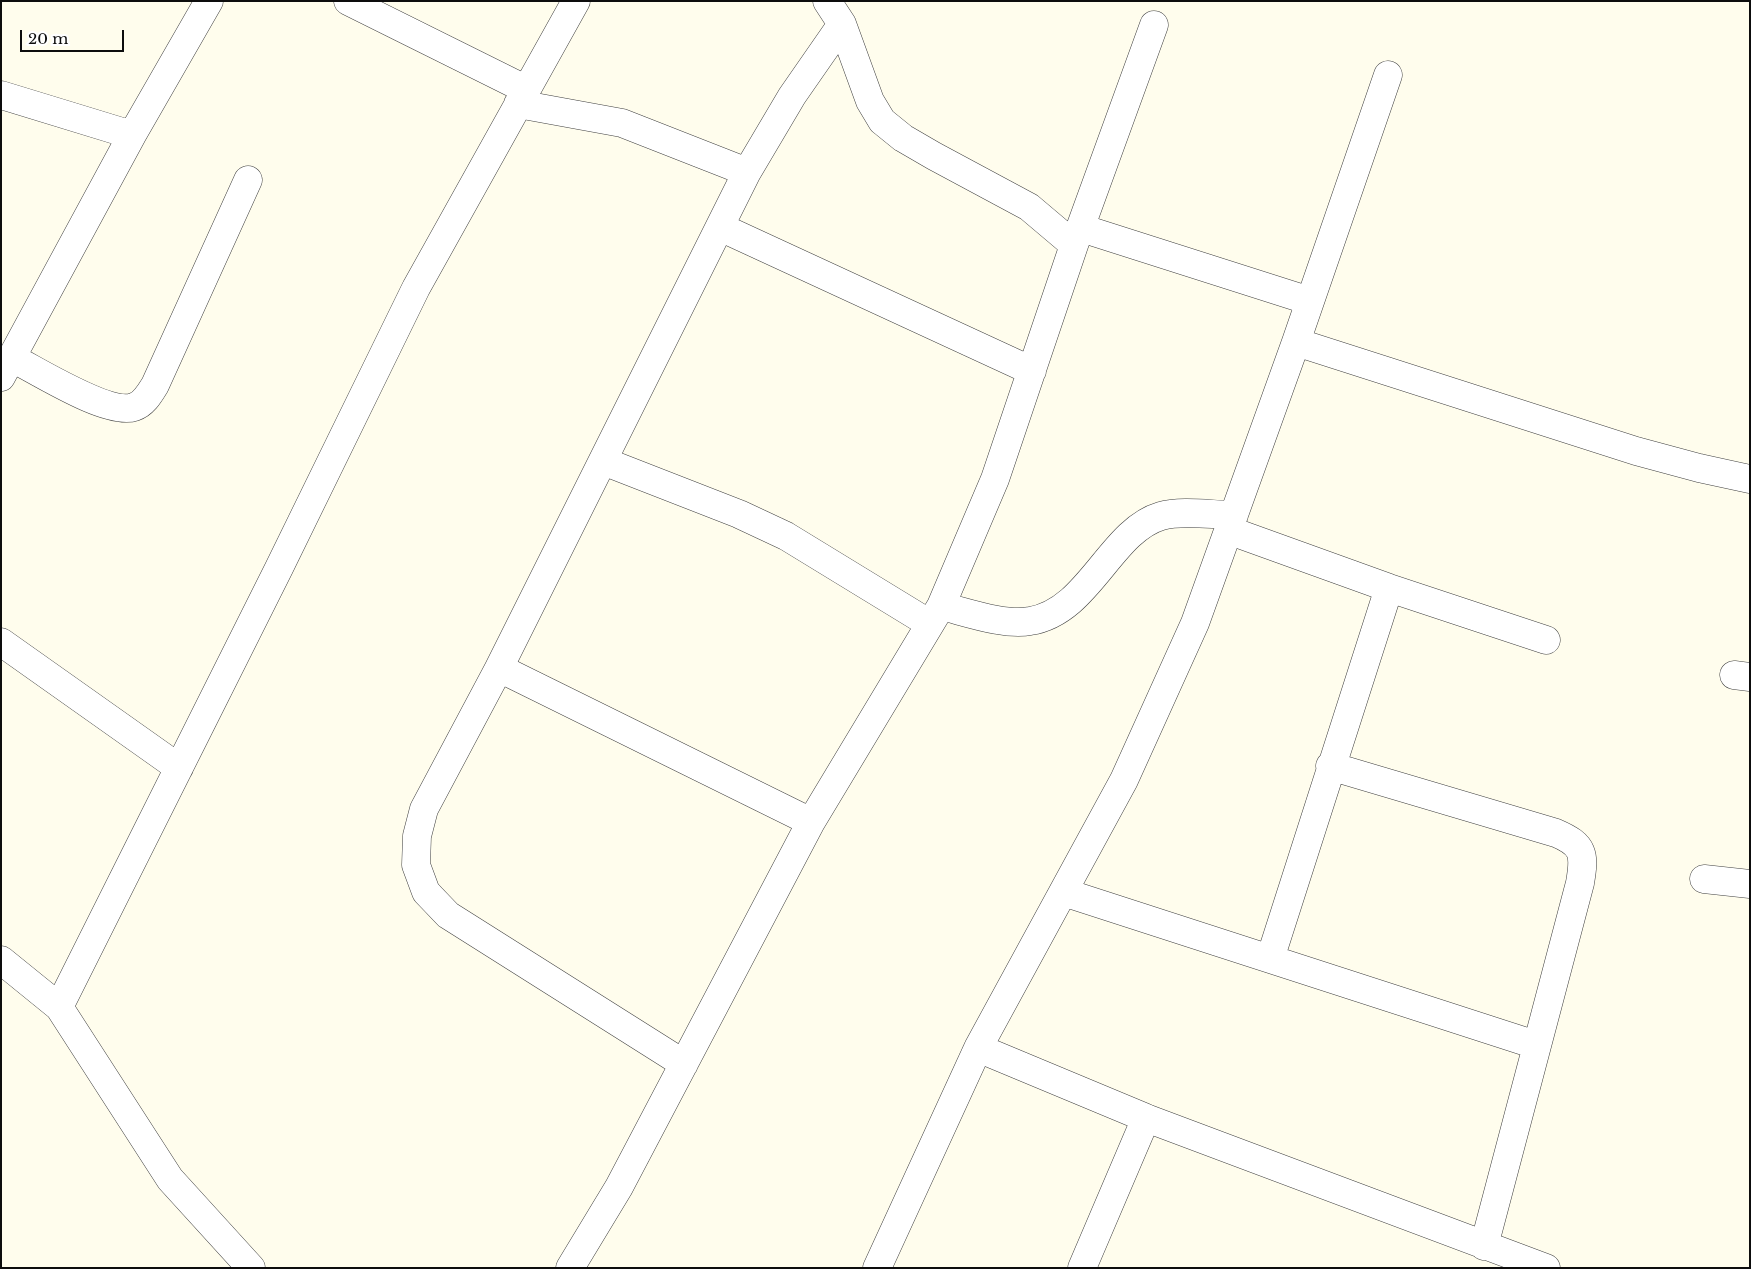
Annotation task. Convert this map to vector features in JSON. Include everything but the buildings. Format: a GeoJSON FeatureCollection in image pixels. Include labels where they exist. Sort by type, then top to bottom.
{"type":"FeatureCollection","features":[{"type":"Feature","properties":{"kind":"street"},"geometry":{"type":"LineString","coordinates":[[209,1],[132,135],[7,367],[99,404],[116,408],[135,407],[147,398],[155,385],[248,180]]}},
{"type":"Feature","properties":{"kind":"street"},"geometry":{"type":"LineString","coordinates":[[348,1],[522,97],[622,123],[748,172]]}},
{"type":"Feature","properties":{"kind":"street"},"geometry":{"type":"LineString","coordinates":[[59,1007],[416,288],[576,1]]}},
{"type":"Feature","properties":{"kind":"street"},"geometry":{"type":"LineString","coordinates":[[827,1],[842,24],[863,84],[882,121],[903,138],[1078,236],[1310,301]]}},
{"type":"Feature","properties":{"kind":"street"},"geometry":{"type":"LineString","coordinates":[[684,1064],[448,915],[426,892],[416,865],[417,836],[424,809],[499,668],[748,172],[792,96],[842,24]]}},
{"type":"Feature","properties":{"kind":"street"},"geometry":{"type":"LineString","coordinates":[[570,1268],[619,1188],[811,822],[935,615],[995,479],[1078,236],[1154,25]]}},
{"type":"Feature","properties":{"kind":"street"},"geometry":{"type":"LineString","coordinates":[[876,1268],[978,1048],[1124,780],[1195,623],[1296,342],[1388,75]]}},
{"type":"Feature","properties":{"kind":"street"},"geometry":{"type":"LineString","coordinates":[[1,95],[132,135]]}},
{"type":"Feature","properties":{"kind":"street"},"geometry":{"type":"LineString","coordinates":[[720,226],[1032,371]]}},
{"type":"Feature","properties":{"kind":"street"},"geometry":{"type":"LineString","coordinates":[[1296,342],[1636,451],[1699,468],[1750,478]]}},
{"type":"Feature","properties":{"kind":"street"},"geometry":{"type":"LineString","coordinates":[[603,461],[739,514],[786,536],[935,615],[1015,622],[1031,622],[1048,615],[1076,597],[1144,523],[1162,516],[1179,513],[1231,522],[1389,588],[1546,640]]}},
{"type":"Feature","properties":{"kind":"street"},"geometry":{"type":"LineString","coordinates":[[1270,959],[1330,766],[1389,588]]}},
{"type":"Feature","properties":{"kind":"street"},"geometry":{"type":"LineString","coordinates":[[1,642],[179,768]]}},
{"type":"Feature","properties":{"kind":"street"},"geometry":{"type":"LineString","coordinates":[[499,668],[811,822]]}},
{"type":"Feature","properties":{"kind":"street"},"geometry":{"type":"LineString","coordinates":[[1330,766],[1556,833],[1570,839],[1580,848],[1583,863],[1580,883],[1484,1246]]}},
{"type":"Feature","properties":{"kind":"street"},"geometry":{"type":"LineString","coordinates":[[1704,879],[1750,884]]}},
{"type":"Feature","properties":{"kind":"street"},"geometry":{"type":"LineString","coordinates":[[1063,892],[1536,1045]]}},
{"type":"Feature","properties":{"kind":"street"},"geometry":{"type":"LineString","coordinates":[[1,960],[59,1007],[170,1178],[251,1268]]}},
{"type":"Feature","properties":{"kind":"street"},"geometry":{"type":"LineString","coordinates":[[978,1048],[1146,1118],[1546,1268]]}},
{"type":"Feature","properties":{"kind":"street"},"geometry":{"type":"LineString","coordinates":[[1082,1268],[1146,1118]]}}]}
